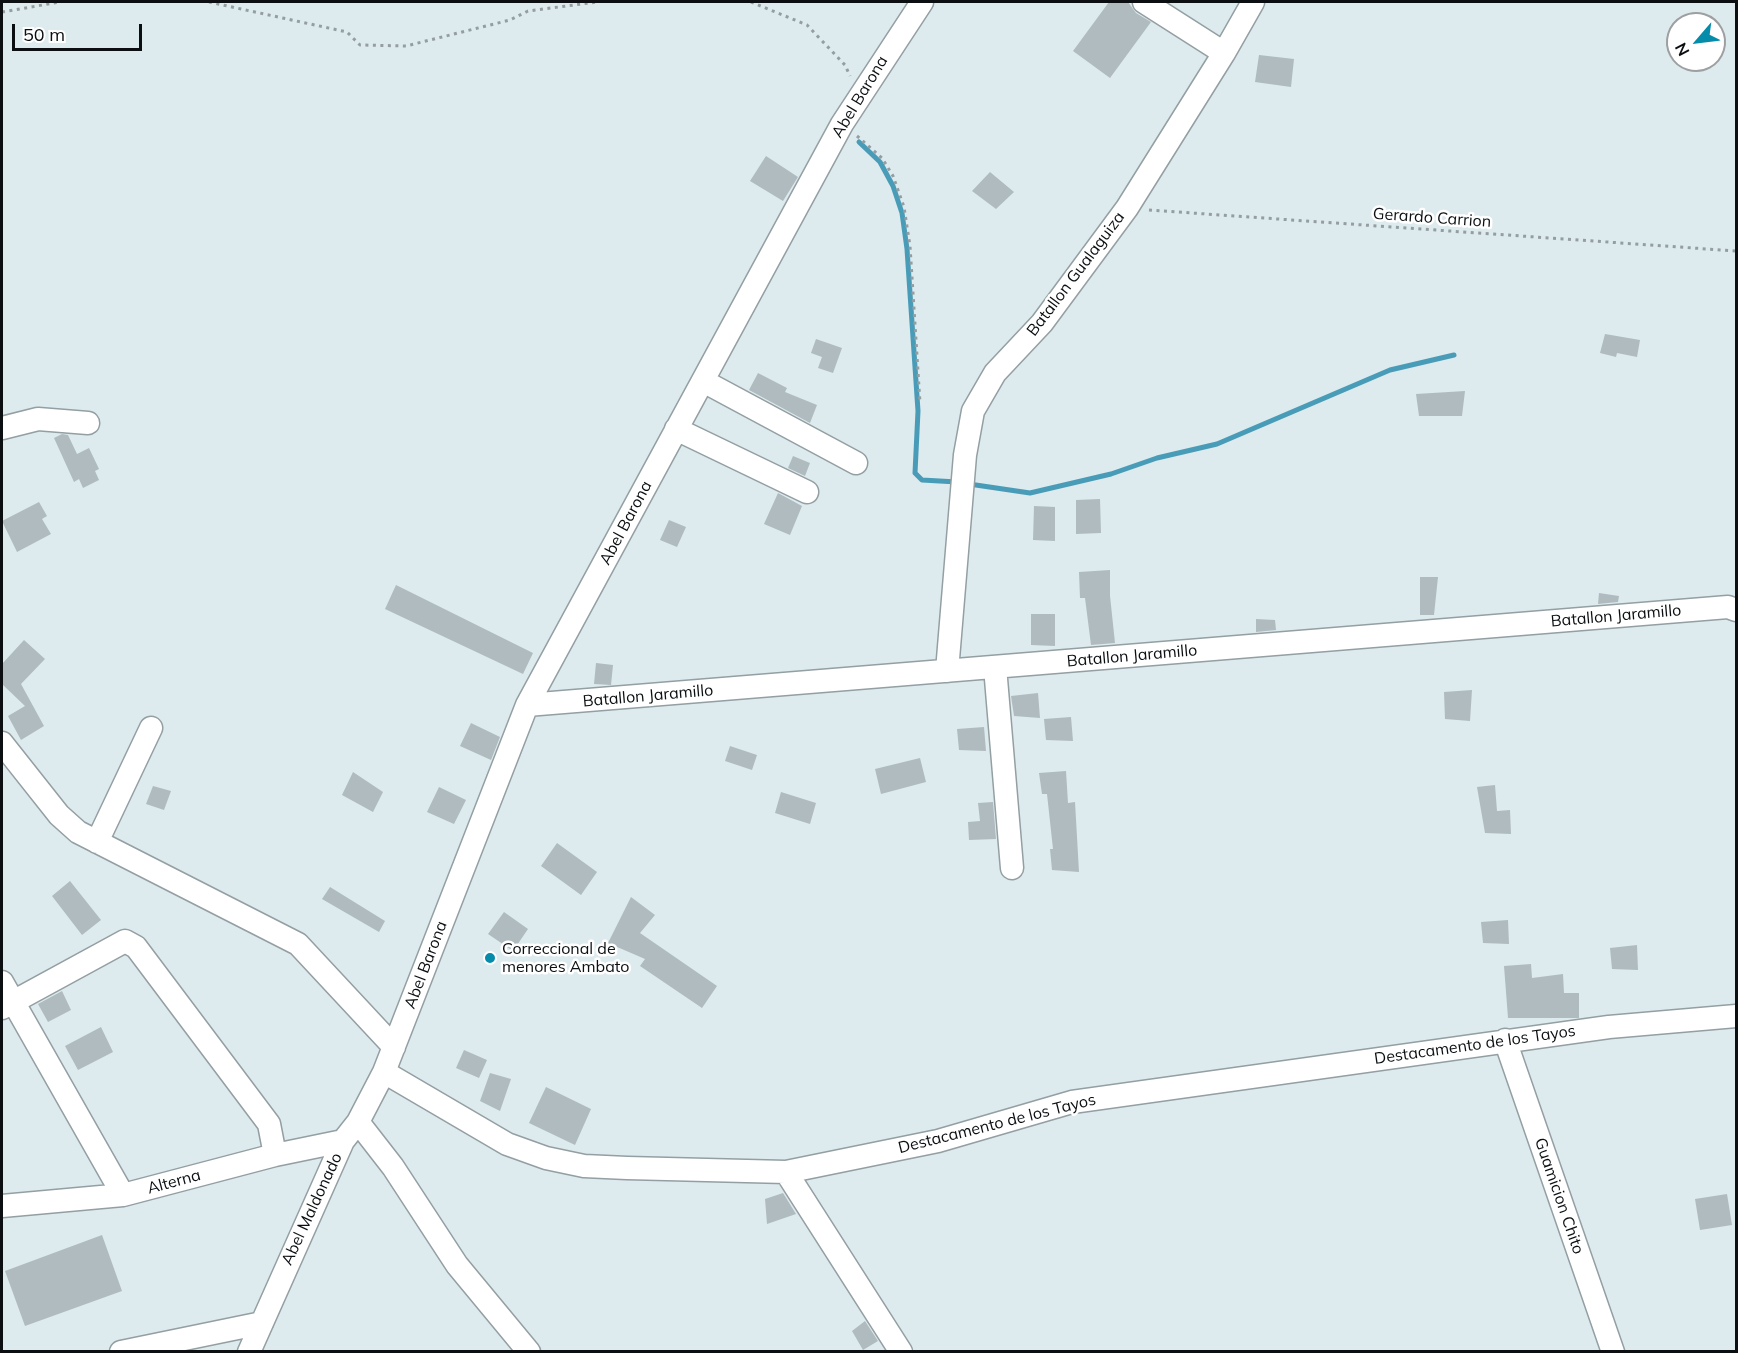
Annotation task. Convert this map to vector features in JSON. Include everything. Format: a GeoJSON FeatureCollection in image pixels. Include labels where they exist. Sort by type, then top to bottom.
{"type":"FeatureCollection","features":[{"type":"Feature","properties":{"kind":"street","name":"Abel Barona"},"geometry":{"type":"LineString","coordinates":[[384,1072],[527,705],[676,429],[705,382],[842,124],[922,2]]}},
{"type":"Feature","properties":{"kind":"street"},"geometry":{"type":"LineString","coordinates":[[1144,2],[1224,53]]}},
{"type":"Feature","properties":{"kind":"street","name":"Batallon Gualaguiza"},"geometry":{"type":"LineString","coordinates":[[947,671],[965,455],[973,411],[994,373],[1042,323],[1126,208],[1224,53],[1253,2]]}},
{"type":"Feature","properties":{"kind":"street"},"geometry":{"type":"LineString","coordinates":[[705,382],[856,463]]}},
{"type":"Feature","properties":{"kind":"street"},"geometry":{"type":"LineString","coordinates":[[2,428],[38,419],[88,423]]}},
{"type":"Feature","properties":{"kind":"street"},"geometry":{"type":"LineString","coordinates":[[676,429],[807,492]]}},
{"type":"Feature","properties":{"kind":"street","name":"Batallon Jaramillo"},"geometry":{"type":"LineString","coordinates":[[527,705],[1716,608],[1737,610]]}},
{"type":"Feature","properties":{"kind":"street"},"geometry":{"type":"LineString","coordinates":[[995,667],[1012,868]]}},
{"type":"Feature","properties":{"kind":"street"},"geometry":{"type":"LineString","coordinates":[[97,842],[152,728]]}},
{"type":"Feature","properties":{"kind":"street"},"geometry":{"type":"LineString","coordinates":[[2,743],[59,815],[78,832],[298,944],[394,1047]]}},
{"type":"Feature","properties":{"kind":"street"},"geometry":{"type":"LineString","coordinates":[[7,1005],[125,941],[136,947],[269,1124],[275,1155]]}},
{"type":"Feature","properties":{"kind":"street"},"geometry":{"type":"LineString","coordinates":[[2,982],[7,1005],[123,1195]]}},
{"type":"Feature","properties":{"kind":"street","name":"Destacamento de los Tayos"},"geometry":{"type":"LineString","coordinates":[[384,1072],[507,1144],[546,1158],[584,1166],[786,1172],[938,1141],[1072,1102],[1505,1040],[1609,1027],[1737,1016]]}},
{"type":"Feature","properties":{"kind":"street","name":"Guamicion Chito"},"geometry":{"type":"LineString","coordinates":[[1505,1040],[1613,1352]]}},
{"type":"Feature","properties":{"kind":"street","name":"Abel Maldonado"},"geometry":{"type":"LineString","coordinates":[[249,1352],[343,1141],[358,1122],[384,1072]]}},
{"type":"Feature","properties":{"kind":"street"},"geometry":{"type":"LineString","coordinates":[[358,1122],[393,1167],[457,1265],[530,1352]]}},
{"type":"Feature","properties":{"kind":"street","name":"Alterna"},"geometry":{"type":"LineString","coordinates":[[2,1206],[123,1195],[275,1155],[343,1141]]}},
{"type":"Feature","properties":{"kind":"street"},"geometry":{"type":"LineString","coordinates":[[786,1172],[901,1352]]}},
{"type":"Feature","properties":{"kind":"street"},"geometry":{"type":"LineString","coordinates":[[121,1352],[262,1323]]}},
{"type":"Feature","properties":{"kind":"path"},"geometry":{"type":"LineString","coordinates":[[2,12],[60,2]]}},
{"type":"Feature","properties":{"kind":"path"},"geometry":{"type":"LineString","coordinates":[[210,2],[347,32],[360,45],[406,46],[510,20],[528,11],[597,2]]}},
{"type":"Feature","properties":{"kind":"path"},"geometry":{"type":"LineString","coordinates":[[751,2],[807,25],[845,65],[853,81]]}},
{"type":"Feature","properties":{"kind":"path"},"geometry":{"type":"LineString","coordinates":[[842,124],[882,158],[893,176],[904,207],[910,246],[920,403]]}},
{"type":"Feature","properties":{"kind":"path","name":"Gerardo Carrion"},"geometry":{"type":"LineString","coordinates":[[1126,208],[1737,251]]}},
{"type":"Feature","properties":{"kind":"building"},"geometry":{"type":"Polygon","coordinates":[[[1109,2],[1128,2],[1136,13],[1151,22],[1110,78],[1073,51],[1109,2]]]}},
{"type":"Feature","properties":{"kind":"building"},"geometry":{"type":"Polygon","coordinates":[[[1259,55],[1294,59],[1291,87],[1255,82],[1259,55]]]}},
{"type":"Feature","properties":{"kind":"building"},"geometry":{"type":"Polygon","coordinates":[[[766,156],[798,177],[783,201],[750,181],[766,156]]]}},
{"type":"Feature","properties":{"kind":"building"},"geometry":{"type":"Polygon","coordinates":[[[990,172],[1014,192],[996,209],[972,191],[990,172]]]}},
{"type":"Feature","properties":{"kind":"building"},"geometry":{"type":"Polygon","coordinates":[[[1605,334],[1640,340],[1637,357],[1617,353],[1616,357],[1600,353],[1605,334]]]}},
{"type":"Feature","properties":{"kind":"building"},"geometry":{"type":"Polygon","coordinates":[[[816,339],[842,348],[833,373],[818,368],[822,357],[811,353],[816,339]]]}},
{"type":"Feature","properties":{"kind":"building"},"geometry":{"type":"Polygon","coordinates":[[[758,373],[787,388],[785,392],[817,405],[810,423],[749,390],[758,373]]]}},
{"type":"Feature","properties":{"kind":"building"},"geometry":{"type":"Polygon","coordinates":[[[1465,391],[1462,416],[1419,416],[1416,394],[1465,391]]]}},
{"type":"Feature","properties":{"kind":"building"},"geometry":{"type":"Polygon","coordinates":[[[62,434],[68,435],[77,454],[89,448],[99,469],[95,471],[99,480],[83,488],[79,479],[74,482],[54,438],[62,434]]]}},
{"type":"Feature","properties":{"kind":"building"},"geometry":{"type":"Polygon","coordinates":[[[793,456],[810,463],[805,476],[788,468],[793,456]]]}},
{"type":"Feature","properties":{"kind":"building"},"geometry":{"type":"Polygon","coordinates":[[[778,493],[802,506],[790,535],[764,524],[778,493]]]}},
{"type":"Feature","properties":{"kind":"building"},"geometry":{"type":"Polygon","coordinates":[[[1100,499],[1101,533],[1076,534],[1076,500],[1100,499]]]}},
{"type":"Feature","properties":{"kind":"building"},"geometry":{"type":"Polygon","coordinates":[[[39,502],[47,516],[42,519],[51,534],[17,552],[2,521],[39,502]]]}},
{"type":"Feature","properties":{"kind":"building"},"geometry":{"type":"Polygon","coordinates":[[[1034,506],[1055,507],[1055,541],[1033,540],[1034,506]]]}},
{"type":"Feature","properties":{"kind":"building"},"geometry":{"type":"Polygon","coordinates":[[[669,520],[686,527],[677,547],[660,540],[669,520]]]}},
{"type":"Feature","properties":{"kind":"building"},"geometry":{"type":"Polygon","coordinates":[[[1110,570],[1115,643],[1091,645],[1085,598],[1080,598],[1079,572],[1110,570]]]}},
{"type":"Feature","properties":{"kind":"building"},"geometry":{"type":"Polygon","coordinates":[[[1420,577],[1438,577],[1434,615],[1420,615],[1420,577]]]}},
{"type":"Feature","properties":{"kind":"building"},"geometry":{"type":"Polygon","coordinates":[[[396,585],[533,653],[523,674],[385,609],[396,585]]]}},
{"type":"Feature","properties":{"kind":"building"},"geometry":{"type":"Polygon","coordinates":[[[1599,593],[1619,596],[1618,602],[1598,604],[1599,593]]]}},
{"type":"Feature","properties":{"kind":"building"},"geometry":{"type":"Polygon","coordinates":[[[1031,614],[1055,614],[1055,646],[1031,645],[1031,614]]]}},
{"type":"Feature","properties":{"kind":"building"},"geometry":{"type":"Polygon","coordinates":[[[1256,619],[1275,620],[1276,630],[1256,632],[1256,619]]]}},
{"type":"Feature","properties":{"kind":"building"},"geometry":{"type":"Polygon","coordinates":[[[24,640],[45,659],[21,684],[44,726],[21,740],[8,716],[25,706],[2,684],[2,664],[24,640]]]}},
{"type":"Feature","properties":{"kind":"building"},"geometry":{"type":"Polygon","coordinates":[[[596,663],[613,665],[611,685],[594,684],[596,663]]]}},
{"type":"Feature","properties":{"kind":"building"},"geometry":{"type":"Polygon","coordinates":[[[1472,690],[1470,721],[1445,719],[1444,692],[1472,690]]]}},
{"type":"Feature","properties":{"kind":"building"},"geometry":{"type":"Polygon","coordinates":[[[1038,693],[1040,718],[1014,716],[1011,696],[1038,693]]]}},
{"type":"Feature","properties":{"kind":"building"},"geometry":{"type":"Polygon","coordinates":[[[1071,717],[1073,741],[1046,740],[1044,719],[1071,717]]]}},
{"type":"Feature","properties":{"kind":"building"},"geometry":{"type":"Polygon","coordinates":[[[471,723],[500,737],[491,760],[460,746],[471,723]]]}},
{"type":"Feature","properties":{"kind":"building"},"geometry":{"type":"Polygon","coordinates":[[[984,727],[986,751],[959,750],[957,729],[984,727]]]}},
{"type":"Feature","properties":{"kind":"building"},"geometry":{"type":"Polygon","coordinates":[[[730,746],[757,755],[752,770],[725,761],[730,746]]]}},
{"type":"Feature","properties":{"kind":"building"},"geometry":{"type":"Polygon","coordinates":[[[920,758],[926,782],[881,794],[875,769],[920,758]]]}},
{"type":"Feature","properties":{"kind":"building"},"geometry":{"type":"Polygon","coordinates":[[[1066,771],[1068,803],[1075,802],[1079,872],[1052,870],[1050,849],[1053,849],[1047,794],[1042,794],[1039,773],[1066,771]]]}},
{"type":"Feature","properties":{"kind":"building"},"geometry":{"type":"Polygon","coordinates":[[[353,772],[383,792],[373,812],[342,795],[353,772]]]}},
{"type":"Feature","properties":{"kind":"building"},"geometry":{"type":"Polygon","coordinates":[[[1495,785],[1497,811],[1510,810],[1511,834],[1485,833],[1477,787],[1495,785]]]}},
{"type":"Feature","properties":{"kind":"building"},"geometry":{"type":"Polygon","coordinates":[[[153,786],[171,791],[164,810],[146,804],[153,786]]]}},
{"type":"Feature","properties":{"kind":"building"},"geometry":{"type":"Polygon","coordinates":[[[439,787],[466,800],[454,824],[427,812],[439,787]]]}},
{"type":"Feature","properties":{"kind":"building"},"geometry":{"type":"Polygon","coordinates":[[[781,792],[816,803],[810,824],[775,813],[781,792]]]}},
{"type":"Feature","properties":{"kind":"building"},"geometry":{"type":"Polygon","coordinates":[[[993,802],[996,839],[969,840],[968,822],[980,821],[978,803],[993,802]]]}},
{"type":"Feature","properties":{"kind":"building"},"geometry":{"type":"Polygon","coordinates":[[[557,843],[597,872],[581,895],[541,866],[557,843]]]}},
{"type":"Feature","properties":{"kind":"building"},"geometry":{"type":"Polygon","coordinates":[[[70,881],[101,920],[82,935],[52,896],[70,881]]]}},
{"type":"Feature","properties":{"kind":"building"},"geometry":{"type":"Polygon","coordinates":[[[330,887],[385,921],[379,932],[322,899],[330,887]]]}},
{"type":"Feature","properties":{"kind":"building"},"geometry":{"type":"Polygon","coordinates":[[[631,897],[655,915],[640,933],[717,986],[702,1008],[640,966],[645,959],[608,943],[631,897]]]}},
{"type":"Feature","properties":{"kind":"building"},"geometry":{"type":"Polygon","coordinates":[[[504,912],[528,929],[513,951],[488,934],[504,912]]]}},
{"type":"Feature","properties":{"kind":"building"},"geometry":{"type":"Polygon","coordinates":[[[1508,920],[1509,944],[1483,943],[1481,922],[1508,920]]]}},
{"type":"Feature","properties":{"kind":"building"},"geometry":{"type":"Polygon","coordinates":[[[1637,945],[1638,970],[1612,969],[1610,948],[1637,945]]]}},
{"type":"Feature","properties":{"kind":"building"},"geometry":{"type":"Polygon","coordinates":[[[1531,964],[1532,978],[1563,974],[1564,993],[1579,993],[1579,1018],[1508,1018],[1504,966],[1531,964]]]}},
{"type":"Feature","properties":{"kind":"building"},"geometry":{"type":"Polygon","coordinates":[[[62,991],[71,1010],[48,1022],[38,1004],[62,991]]]}},
{"type":"Feature","properties":{"kind":"building"},"geometry":{"type":"Polygon","coordinates":[[[101,1027],[113,1052],[78,1070],[65,1046],[101,1027]]]}},
{"type":"Feature","properties":{"kind":"building"},"geometry":{"type":"Polygon","coordinates":[[[464,1050],[487,1060],[479,1078],[456,1068],[464,1050]]]}},
{"type":"Feature","properties":{"kind":"building"},"geometry":{"type":"Polygon","coordinates":[[[490,1073],[511,1079],[500,1111],[480,1101],[490,1073]]]}},
{"type":"Feature","properties":{"kind":"building"},"geometry":{"type":"Polygon","coordinates":[[[546,1087],[591,1109],[575,1145],[529,1123],[546,1087]]]}},
{"type":"Feature","properties":{"kind":"building"},"geometry":{"type":"Polygon","coordinates":[[[783,1193],[796,1214],[767,1224],[765,1199],[783,1193]]]}},
{"type":"Feature","properties":{"kind":"building"},"geometry":{"type":"Polygon","coordinates":[[[1727,1194],[1732,1225],[1700,1230],[1695,1199],[1727,1194]]]}},
{"type":"Feature","properties":{"kind":"building"},"geometry":{"type":"Polygon","coordinates":[[[102,1235],[122,1291],[25,1326],[5,1271],[102,1235]]]}},
{"type":"Feature","properties":{"kind":"building"},"geometry":{"type":"Polygon","coordinates":[[[865,1321],[878,1341],[863,1350],[852,1331],[865,1321]]]}},
{"type":"Feature","properties":{"kind":"waterway"},"geometry":{"type":"LineString","coordinates":[[859,142],[880,162],[893,186],[902,213],[907,249],[918,411],[915,473],[922,480],[957,482]]}},
{"type":"Feature","properties":{"kind":"waterway"},"geometry":{"type":"LineString","coordinates":[[969,484],[1030,493],[1111,474],[1157,458],[1217,444],[1390,370],[1454,355]]}},
{"type":"Feature","properties":{"kind":"place","name":"Correccional de menores Ambato"},"geometry":{"type":"Point","coordinates":[490,958]}}]}
